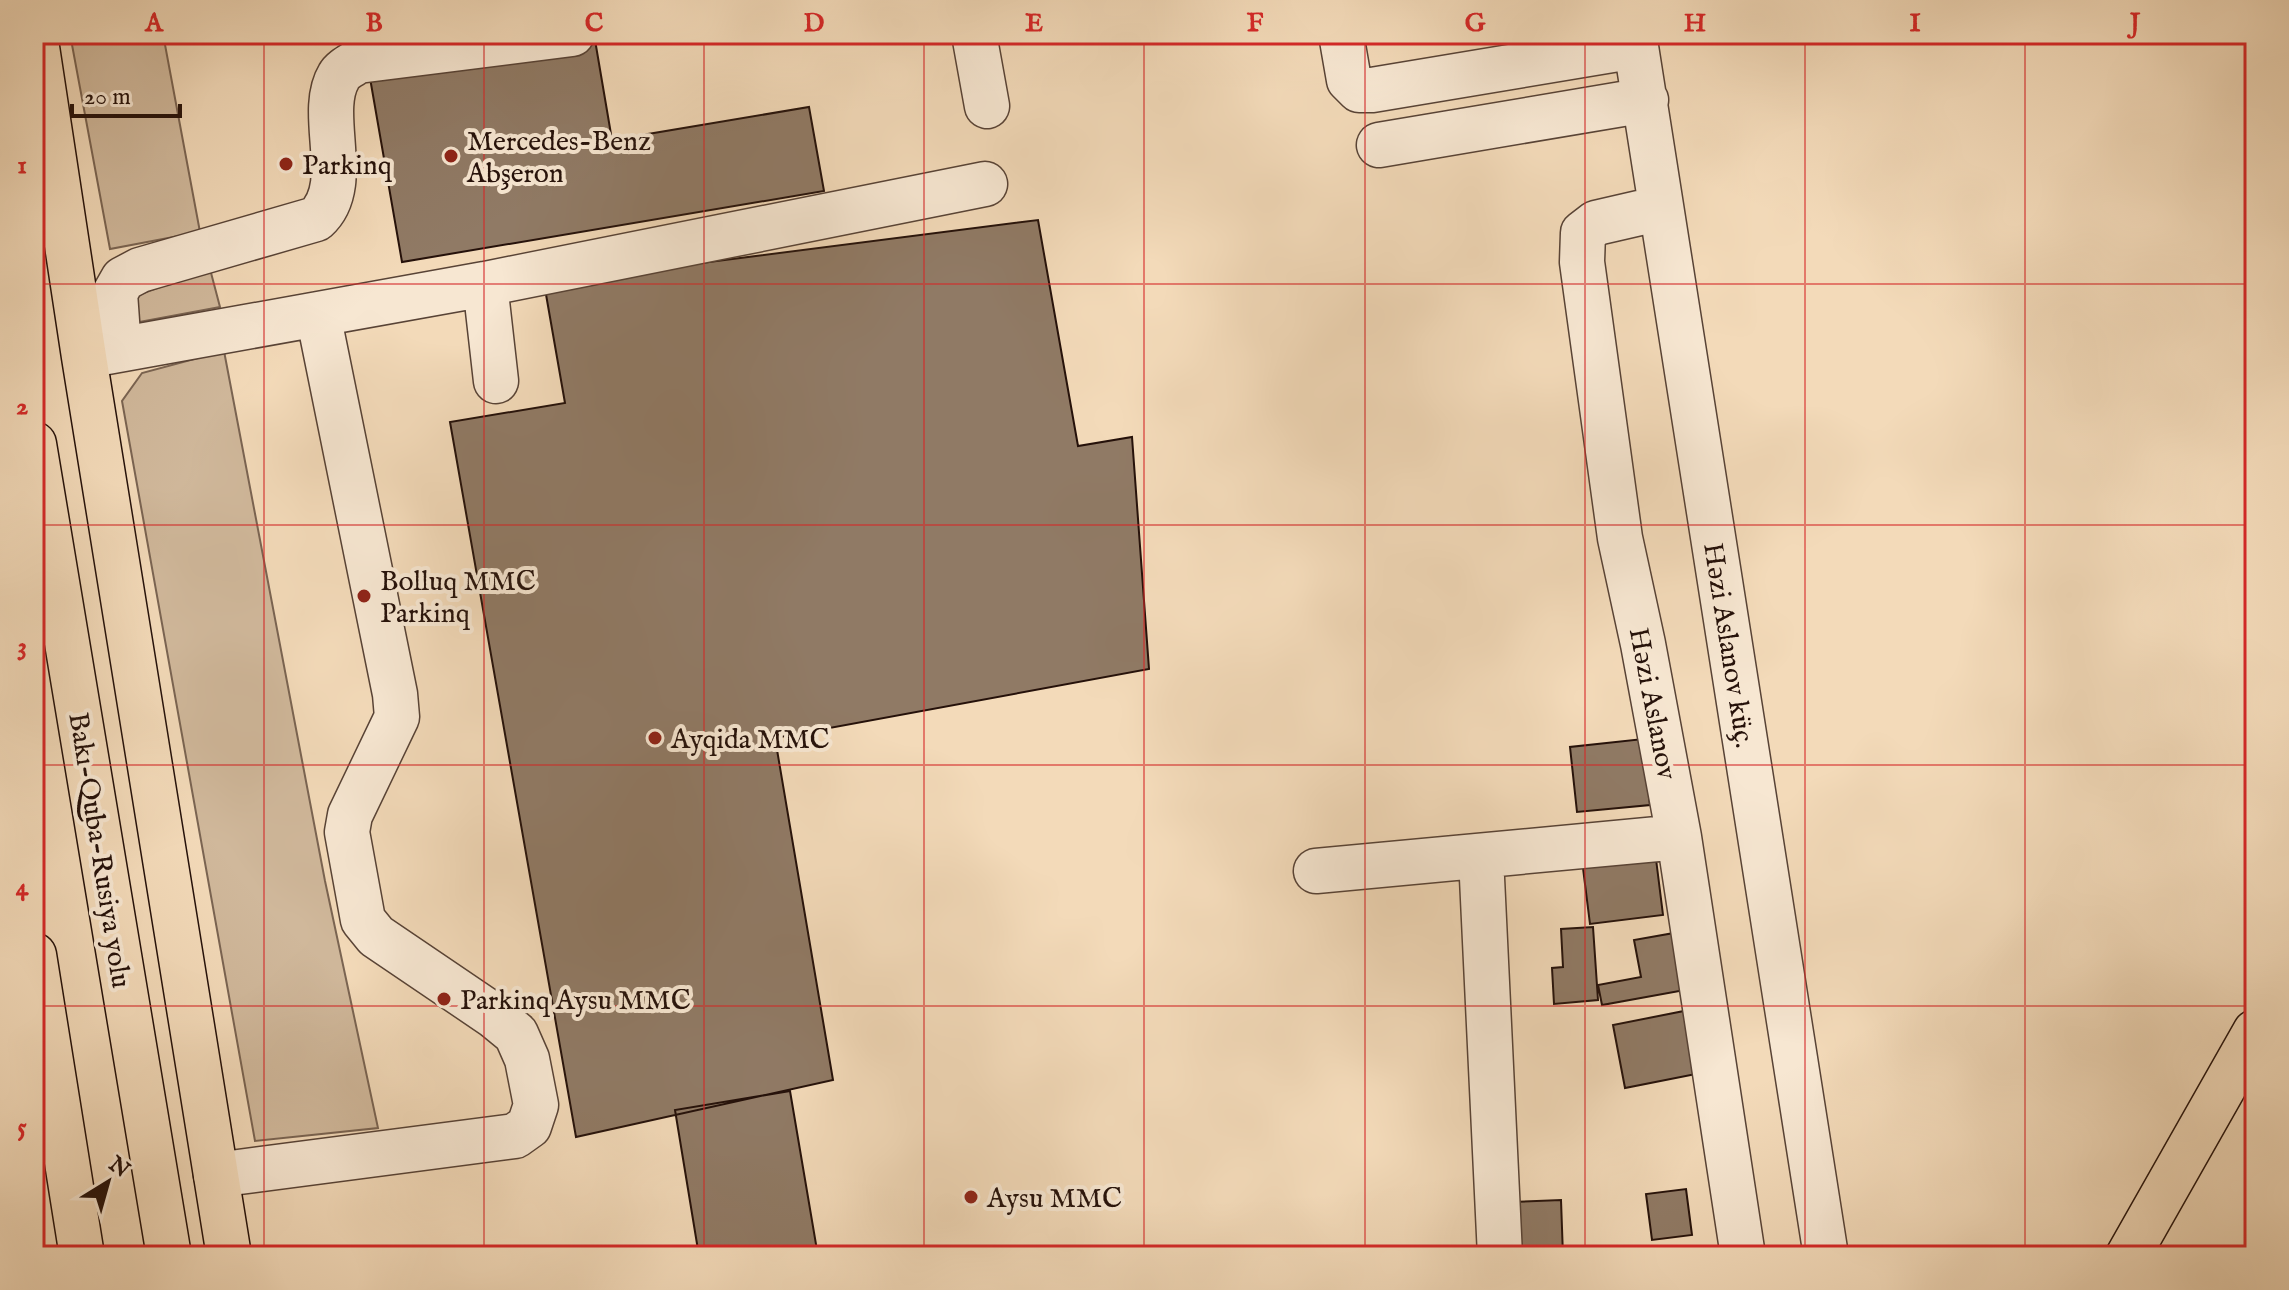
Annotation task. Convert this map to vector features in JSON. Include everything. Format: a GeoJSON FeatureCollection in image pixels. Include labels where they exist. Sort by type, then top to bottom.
{"type":"FeatureCollection","features":[{"type":"Feature","properties":{"kind":"main road"},"geometry":{"type":"LineString","coordinates":[[35,34],[102,353],[229,1256]]}},
{"type":"Feature","properties":{"kind":"main road","name":"Bakı-Quba-Rusiya yolu"},"geometry":{"type":"LineString","coordinates":[[34,444],[169,1256]]}},
{"type":"Feature","properties":{"kind":"main road"},"geometry":{"type":"LineString","coordinates":[[34,955],[82,1256]]}},
{"type":"Feature","properties":{"kind":"main road"},"geometry":{"type":"LineString","coordinates":[[2128,1256],[2255,1032]]}},
{"type":"Feature","properties":{"kind":"street"},"geometry":{"type":"LineString","coordinates":[[572,34],[358,61],[340,74],[333,93],[333,186],[327,209],[316,219],[140,270],[123,279],[115,293],[102,353],[485,284],[985,184]]}},
{"type":"Feature","properties":{"kind":"street"},"geometry":{"type":"LineString","coordinates":[[974,34],[987,106]]}},
{"type":"Feature","properties":{"kind":"street"},"geometry":{"type":"LineString","coordinates":[[1341,34],[1349,80],[1359,90],[1635,40]]}},
{"type":"Feature","properties":{"kind":"street","name":"Həzi Aslanov küç."},"geometry":{"type":"LineString","coordinates":[[1635,40],[1826,1256]]}},
{"type":"Feature","properties":{"kind":"street"},"geometry":{"type":"LineString","coordinates":[[1379,145],[1646,100]]}},
{"type":"Feature","properties":{"kind":"street","name":"Həzi Aslanov"},"geometry":{"type":"LineString","coordinates":[[1661,208],[1596,223],[1583,233],[1582,262],[1620,538],[1679,837],[1743,1256]]}},
{"type":"Feature","properties":{"kind":"street"},"geometry":{"type":"LineString","coordinates":[[485,284],[496,381]]}},
{"type":"Feature","properties":{"kind":"street"},"geometry":{"type":"LineString","coordinates":[[216,1175],[515,1136],[529,1126],[536,1105],[527,1059],[516,1034],[376,936],[363,920],[347,832],[350,815],[397,717],[392,679],[318,314]]}},
{"type":"Feature","properties":{"kind":"street"},"geometry":{"type":"LineString","coordinates":[[1316,871],[1679,837]]}},
{"type":"Feature","properties":{"kind":"street"},"geometry":{"type":"LineString","coordinates":[[1481,857],[1500,1256]]}},
{"type":"Feature","properties":{"kind":"shaded area"},"geometry":{"type":"Polygon","coordinates":[[[70,34],[163,34],[200,232],[110,249],[70,34]]]}},
{"type":"Feature","properties":{"kind":"shaded area"},"geometry":{"type":"Polygon","coordinates":[[[210,269],[220,307],[134,323],[138,295],[210,269]]]}},
{"type":"Feature","properties":{"kind":"shaded area"},"geometry":{"type":"Polygon","coordinates":[[[224,351],[325,881],[378,1128],[255,1141],[122,401],[142,373],[224,351]]]}},
{"type":"Feature","properties":{"kind":"building"},"geometry":{"type":"Polygon","coordinates":[[[595,40],[612,140],[809,107],[824,191],[402,262],[370,78],[595,40]]]}},
{"type":"Feature","properties":{"kind":"building"},"geometry":{"type":"Polygon","coordinates":[[[1038,220],[1078,446],[1132,437],[1149,669],[775,738],[833,1080],[576,1137],[450,422],[565,403],[544,283],[1038,220]]]}},
{"type":"Feature","properties":{"kind":"building"},"geometry":{"type":"Polygon","coordinates":[[[1643,739],[1650,805],[1577,812],[1570,747],[1643,739]]]}},
{"type":"Feature","properties":{"kind":"building"},"geometry":{"type":"Polygon","coordinates":[[[1656,859],[1663,915],[1590,924],[1583,868],[1656,859]]]}},
{"type":"Feature","properties":{"kind":"building"},"geometry":{"type":"Polygon","coordinates":[[[1593,927],[1598,1000],[1554,1004],[1552,968],[1563,967],[1561,929],[1593,927]]]}},
{"type":"Feature","properties":{"kind":"building"},"geometry":{"type":"Polygon","coordinates":[[[1674,933],[1685,990],[1602,1005],[1598,985],[1641,977],[1634,940],[1674,933]]]}},
{"type":"Feature","properties":{"kind":"building"},"geometry":{"type":"Polygon","coordinates":[[[1684,1011],[1696,1074],[1625,1088],[1613,1025],[1684,1011]]]}},
{"type":"Feature","properties":{"kind":"building"},"geometry":{"type":"Polygon","coordinates":[[[790,1091],[818,1256],[699,1256],[675,1110],[790,1091]]]}},
{"type":"Feature","properties":{"kind":"building"},"geometry":{"type":"Polygon","coordinates":[[[1686,1189],[1692,1235],[1652,1240],[1646,1194],[1686,1189]]]}},
{"type":"Feature","properties":{"kind":"building"},"geometry":{"type":"Polygon","coordinates":[[[1561,1200],[1563,1256],[1513,1256],[1511,1202],[1561,1200]]]}},
{"type":"Feature","properties":{"kind":"place","name":"Mercedes-Benz Abşeron"},"geometry":{"type":"Point","coordinates":[451,156]}},
{"type":"Feature","properties":{"kind":"place","name":"Parkinq"},"geometry":{"type":"Point","coordinates":[286,164]}},
{"type":"Feature","properties":{"kind":"place","name":"Bolluq MMC Parkinq"},"geometry":{"type":"Point","coordinates":[364,596]}},
{"type":"Feature","properties":{"kind":"place","name":"Ayqida MMC"},"geometry":{"type":"Point","coordinates":[655,738]}},
{"type":"Feature","properties":{"kind":"place","name":"Parkinq Aysu MMC"},"geometry":{"type":"Point","coordinates":[444,999]}},
{"type":"Feature","properties":{"kind":"place","name":"Aysu MMC"},"geometry":{"type":"Point","coordinates":[971,1197]}}]}
